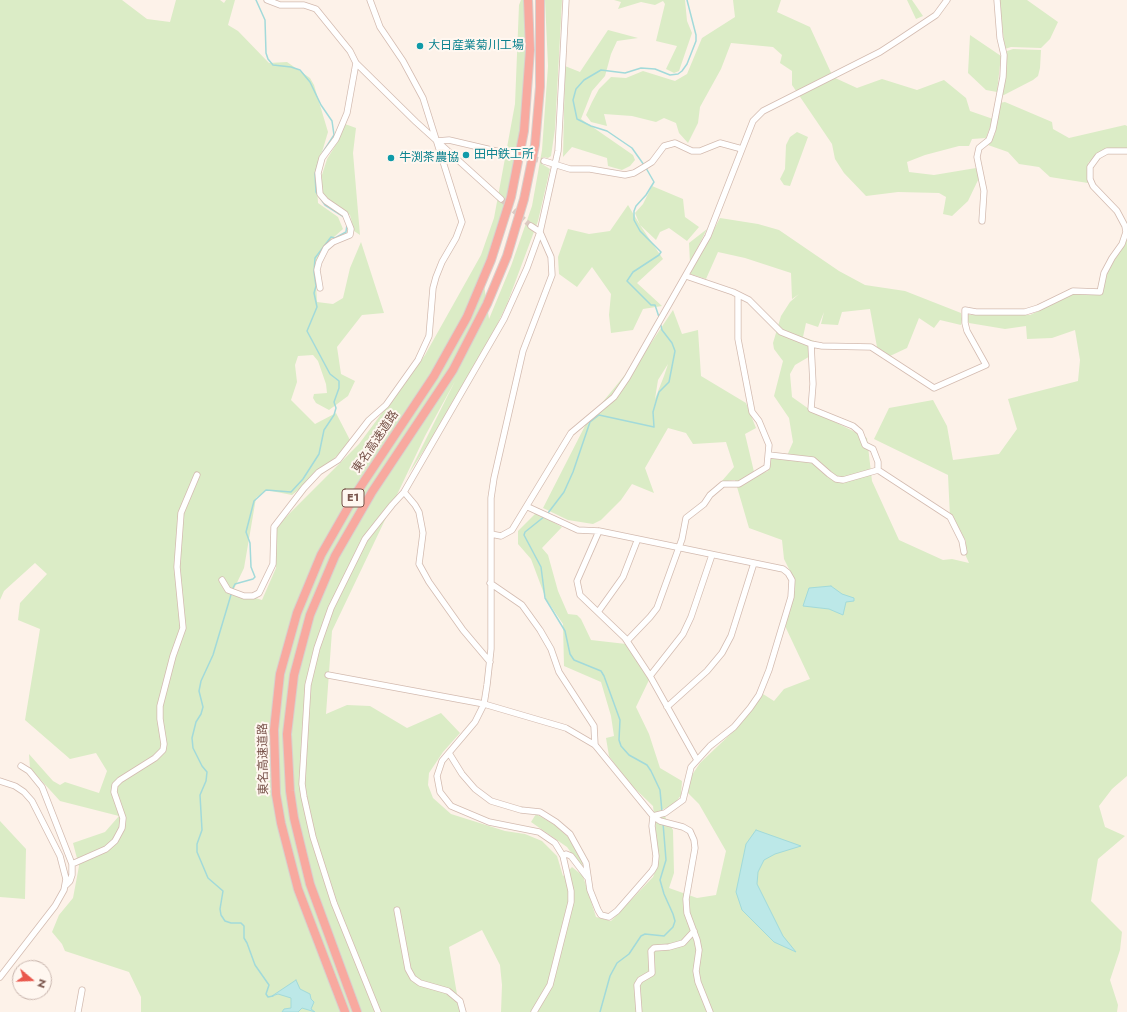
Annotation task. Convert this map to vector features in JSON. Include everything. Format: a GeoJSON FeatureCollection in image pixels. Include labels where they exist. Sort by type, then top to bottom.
{"type":"FeatureCollection","features":[{"type":"Feature","properties":{"kind":"highway","name":"東名高速道路"},"geometry":{"type":"LineString","coordinates":[[345,1012],[298,889],[281,823],[276,794],[274,760],[276,702],[280,674],[297,613],[321,555],[357,492],[438,370],[467,317],[491,260],[511,197],[524,131],[530,50],[528,0]]}},
{"type":"Feature","properties":{"kind":"highway","name":"東名高速道路"},"geometry":{"type":"LineString","coordinates":[[357,1012],[310,884],[294,818],[288,770],[288,734],[294,675],[310,615],[334,556],[372,492],[453,370],[487,304],[507,256],[524,200],[535,145],[540,88],[540,0]]}},
{"type":"Feature","properties":{"kind":"street"},"geometry":{"type":"LineString","coordinates":[[267,0],[280,5],[304,5],[316,9],[350,51],[356,64],[501,199]]}},
{"type":"Feature","properties":{"kind":"street"},"geometry":{"type":"LineString","coordinates":[[222,580],[228,590],[244,596],[253,596],[259,593],[273,564],[274,527],[304,488],[319,472],[338,460],[369,420],[386,405],[422,353],[429,336],[433,288],[436,277],[444,258],[456,238],[462,222],[423,98],[403,61],[380,26],[370,0]]}},
{"type":"Feature","properties":{"kind":"street"},"geometry":{"type":"LineString","coordinates":[[378,1012],[334,903],[313,837],[302,784],[308,685],[317,648],[331,608],[365,539],[404,492],[504,319],[540,232],[555,165],[559,132],[566,0]]}},
{"type":"Feature","properties":{"kind":"street"},"geometry":{"type":"LineString","coordinates":[[491,534],[502,536],[512,530],[528,507],[571,433],[614,397],[627,378],[686,276],[710,231],[753,121],[762,111],[900,39],[936,15],[947,0]]}},
{"type":"Feature","properties":{"kind":"street"},"geometry":{"type":"LineString","coordinates":[[982,221],[984,191],[977,157],[980,148],[989,140],[993,129],[1003,77],[1004,55],[1000,38],[997,0]]}},
{"type":"Feature","properties":{"kind":"street"},"geometry":{"type":"LineString","coordinates":[[320,288],[317,270],[318,262],[326,248],[333,242],[350,235],[351,229],[344,214],[326,201],[320,194],[318,173],[322,158],[336,139],[347,113],[356,64]]}},
{"type":"Feature","properties":{"kind":"street"},"geometry":{"type":"LineString","coordinates":[[437,141],[449,140],[513,154]]}},
{"type":"Feature","properties":{"kind":"street"},"geometry":{"type":"LineString","coordinates":[[544,161],[570,169],[598,170],[625,175],[634,173],[648,165],[664,146],[675,143],[692,151],[700,151],[720,143],[742,149]]}},
{"type":"Feature","properties":{"kind":"street"},"geometry":{"type":"LineString","coordinates":[[686,276],[749,300],[781,332],[811,344],[871,347],[934,388],[986,365],[965,326],[965,310],[976,312],[1025,312],[1038,308],[1073,291],[1100,292],[1106,268],[1122,244],[1126,232],[1125,226],[1117,211],[1093,186],[1090,179],[1090,167],[1098,156],[1107,151],[1127,151]]}},
{"type":"Feature","properties":{"kind":"street"},"geometry":{"type":"LineString","coordinates":[[531,226],[540,232],[551,257],[552,275],[523,351],[497,458],[491,498],[490,662],[484,704],[475,722],[442,761],[437,776],[440,792],[451,806],[489,822],[539,832],[555,843],[563,856],[571,891],[570,902],[550,985],[534,1012]]}},
{"type":"Feature","properties":{"kind":"street"},"geometry":{"type":"LineString","coordinates":[[627,641],[657,608],[679,549],[687,523],[686,518],[704,504],[710,495],[723,484],[739,484],[766,470],[769,445],[759,421],[752,412],[738,339],[738,295]]}},
{"type":"Feature","properties":{"kind":"street"},"geometry":{"type":"LineString","coordinates":[[811,344],[813,384],[811,409],[860,432],[864,445],[873,449],[878,462],[878,470]]}},
{"type":"Feature","properties":{"kind":"street"},"geometry":{"type":"LineString","coordinates":[[769,455],[813,460],[836,479],[843,480],[878,470],[950,517],[962,541],[964,552]]}},
{"type":"Feature","properties":{"kind":"street"},"geometry":{"type":"LineString","coordinates":[[72,864],[106,849],[115,841],[122,828],[123,818],[114,792],[115,785],[120,780],[155,758],[163,750],[164,744],[160,719],[160,706],[164,684],[182,628],[177,567],[181,513],[197,475]]}},
{"type":"Feature","properties":{"kind":"street"},"geometry":{"type":"LineString","coordinates":[[404,492],[416,505],[419,512],[423,533],[419,564],[429,582],[463,630],[490,662]]}},
{"type":"Feature","properties":{"kind":"street"},"geometry":{"type":"LineString","coordinates":[[528,507],[578,530],[599,532],[679,549],[776,566],[788,574],[792,580],[792,597],[759,695],[734,727],[710,746],[689,771],[686,792],[683,800],[665,812],[653,816]]}},
{"type":"Feature","properties":{"kind":"street"},"geometry":{"type":"LineString","coordinates":[[599,532],[577,581],[580,595],[627,641],[650,676],[697,760]]}},
{"type":"Feature","properties":{"kind":"street"},"geometry":{"type":"LineString","coordinates":[[598,612],[623,577],[637,540]]}},
{"type":"Feature","properties":{"kind":"street"},"geometry":{"type":"LineString","coordinates":[[650,676],[686,628],[712,555]]}},
{"type":"Feature","properties":{"kind":"street"},"geometry":{"type":"LineString","coordinates":[[667,707],[707,671],[722,653],[731,636],[754,563]]}},
{"type":"Feature","properties":{"kind":"street"},"geometry":{"type":"LineString","coordinates":[[490,583],[522,605],[540,630],[550,649],[559,672],[594,726],[595,745]]}},
{"type":"Feature","properties":{"kind":"street"},"geometry":{"type":"LineString","coordinates":[[328,675],[484,704],[566,728],[595,745],[653,816],[660,821],[684,827],[690,831],[694,840],[695,848],[686,899],[687,913],[699,950],[696,971],[698,982],[710,1012]]}},
{"type":"Feature","properties":{"kind":"street"},"geometry":{"type":"LineString","coordinates":[[449,754],[462,774],[475,789],[491,801],[521,810],[540,812],[556,822],[570,834],[586,863],[590,890],[601,915],[609,917],[614,914],[655,866],[656,856],[652,826],[653,816]]}},
{"type":"Feature","properties":{"kind":"street"},"geometry":{"type":"LineString","coordinates":[[21,766],[29,770],[42,787],[72,864],[72,875],[70,881],[66,885]]}},
{"type":"Feature","properties":{"kind":"street"},"geometry":{"type":"LineString","coordinates":[[0,781],[15,786],[24,792],[32,801],[60,856],[66,873],[66,885],[63,894],[0,977]]}},
{"type":"Feature","properties":{"kind":"street"},"geometry":{"type":"LineString","coordinates":[[563,856],[566,854],[571,856],[587,877]]}},
{"type":"Feature","properties":{"kind":"street"},"geometry":{"type":"LineString","coordinates":[[397,910],[408,969],[413,978],[420,983],[448,991],[460,1001],[463,1012]]}},
{"type":"Feature","properties":{"kind":"street"},"geometry":{"type":"LineString","coordinates":[[639,1012],[637,985],[640,980],[652,973],[651,951],[654,948],[669,948],[683,943],[694,931]]}},
{"type":"Feature","properties":{"kind":"street"},"geometry":{"type":"LineString","coordinates":[[78,1012],[82,990]]}},
{"type":"Feature","properties":{"kind":"green space"},"geometry":{"type":"Polygon","coordinates":[[[0,0],[122,0],[147,19],[170,22],[176,0],[220,0],[224,3],[226,0],[235,0],[228,25],[238,31],[269,63],[287,62],[310,78],[314,85],[328,132],[316,172],[318,203],[338,217],[343,229],[325,245],[315,263],[317,302],[333,304],[343,298],[350,268],[361,242],[384,313],[362,315],[337,347],[341,374],[355,381],[348,396],[329,410],[316,403],[313,398],[314,394],[327,393],[326,384],[318,361],[313,355],[298,356],[295,365],[297,382],[291,400],[315,424],[336,413],[351,442],[316,476],[292,495],[266,490],[256,498],[244,568],[233,591],[262,600],[276,568],[275,528],[359,444],[425,355],[481,255],[494,218],[515,104],[519,5],[521,0],[524,0],[526,67],[519,141],[500,228],[482,271],[489,319],[511,266],[532,206],[542,150],[548,66],[545,0],[562,0],[555,129],[551,156],[548,158],[543,157],[542,164],[550,169],[538,221],[507,304],[484,352],[457,399],[408,475],[455,381],[425,436],[332,631],[326,714],[347,705],[370,706],[407,728],[441,713],[460,733],[443,752],[429,773],[428,785],[433,798],[451,814],[505,831],[525,834],[542,841],[557,856],[563,876],[572,867],[583,876],[596,917],[611,921],[653,877],[657,867],[658,849],[653,806],[627,781],[609,756],[606,738],[614,736],[611,716],[601,682],[564,666],[563,624],[546,599],[531,559],[518,544],[518,531],[536,513],[562,527],[542,548],[548,555],[558,591],[568,614],[577,615],[581,619],[591,640],[626,644],[649,680],[636,707],[649,734],[660,768],[682,781],[681,795],[674,805],[661,810],[673,830],[674,873],[669,888],[697,898],[716,895],[726,851],[699,804],[688,793],[688,781],[700,763],[738,727],[763,694],[774,701],[784,689],[810,679],[785,626],[795,588],[793,577],[784,559],[782,540],[749,528],[735,480],[721,482],[734,467],[726,442],[693,444],[686,433],[668,428],[645,468],[654,493],[632,484],[621,500],[601,520],[593,524],[568,520],[543,508],[588,420],[651,343],[673,310],[682,334],[698,330],[701,376],[746,403],[756,428],[745,434],[755,476],[768,471],[771,458],[786,458],[793,442],[789,418],[774,396],[783,361],[774,349],[773,343],[781,316],[790,302],[799,294],[792,299],[791,273],[745,258],[718,252],[706,279],[690,274],[720,218],[758,224],[779,230],[839,271],[865,285],[905,291],[961,313],[961,325],[940,320],[934,328],[919,318],[907,348],[890,356],[877,347],[870,309],[842,312],[838,325],[821,324],[824,312],[818,327],[806,323],[803,337],[817,342],[812,355],[795,365],[790,374],[792,397],[809,409],[867,438],[872,481],[899,540],[943,560],[952,559],[969,563],[964,552],[966,541],[950,517],[948,475],[874,439],[889,408],[933,400],[947,426],[953,460],[999,454],[1017,429],[1008,399],[1078,381],[1080,360],[1075,330],[1052,338],[1027,339],[1026,326],[1005,329],[969,323],[967,320],[967,315],[1030,315],[1073,294],[1099,295],[1109,268],[1127,237],[1127,776],[1112,789],[1099,806],[1105,827],[1125,836],[1098,859],[1091,901],[1122,932],[1120,950],[1110,980],[1118,1005],[1117,1012],[501,1012],[502,985],[500,965],[482,930],[449,947],[460,1012],[141,1012],[141,997],[129,972],[65,951],[62,944],[52,932],[59,915],[73,898],[79,866],[73,843],[105,832],[119,816],[60,801],[30,768],[29,754],[53,781],[60,785],[65,782],[99,793],[107,771],[96,753],[70,759],[25,720],[40,629],[18,620],[20,603],[47,574],[35,563],[4,591],[0,600],[0,0]],[[668,364],[658,380],[655,399],[668,364]]]}},
{"type":"Feature","properties":{"kind":"green space"},"geometry":{"type":"Polygon","coordinates":[[[614,0],[685,0],[687,21],[692,33],[679,71],[674,73],[666,69],[677,46],[656,41],[665,4],[663,1],[655,5],[641,2],[618,9],[621,2],[614,0]]]}},
{"type":"Feature","properties":{"kind":"green space"},"geometry":{"type":"Polygon","coordinates":[[[733,0],[781,0],[777,12],[810,27],[833,77],[857,88],[882,79],[917,90],[944,80],[966,98],[970,111],[993,119],[986,138],[972,139],[969,146],[959,146],[925,155],[907,162],[909,172],[934,175],[976,168],[979,178],[968,201],[952,216],[943,214],[946,197],[939,193],[898,192],[866,196],[844,173],[835,159],[832,144],[792,85],[792,71],[780,63],[782,55],[773,47],[731,43],[721,69],[700,107],[698,123],[688,143],[679,133],[676,123],[664,118],[656,122],[632,116],[604,114],[607,126],[591,122],[586,115],[599,89],[611,77],[626,78],[643,71],[675,81],[687,74],[702,38],[735,17],[733,0]]]}},
{"type":"Feature","properties":{"kind":"green space"},"geometry":{"type":"Polygon","coordinates":[[[907,0],[912,0],[923,16],[916,19],[907,0]]]}},
{"type":"Feature","properties":{"kind":"green space"},"geometry":{"type":"Polygon","coordinates":[[[999,0],[1027,0],[1058,22],[1050,39],[1041,48],[1011,47],[1005,49],[999,0]]]}},
{"type":"Feature","properties":{"kind":"green space"},"geometry":{"type":"Polygon","coordinates":[[[608,30],[638,38],[617,41],[611,54],[605,76],[592,91],[581,119],[633,155],[635,160],[630,166],[622,170],[608,166],[607,158],[572,147],[563,157],[565,66],[580,72],[608,30]]]}},
{"type":"Feature","properties":{"kind":"green space"},"geometry":{"type":"Polygon","coordinates":[[[970,35],[1001,56],[997,92],[986,90],[968,73],[970,35]]]}},
{"type":"Feature","properties":{"kind":"green space"},"geometry":{"type":"Polygon","coordinates":[[[1013,49],[1041,50],[1040,68],[1038,76],[1033,80],[1002,96],[1006,76],[1007,51],[1013,49]]]}},
{"type":"Feature","properties":{"kind":"green space"},"geometry":{"type":"Polygon","coordinates":[[[1005,102],[1052,122],[1053,129],[1069,138],[1125,125],[1127,126],[1127,149],[1109,148],[1088,163],[1088,183],[1050,177],[1039,167],[1019,164],[1008,152],[988,145],[995,134],[999,103],[1005,102]]]}},
{"type":"Feature","properties":{"kind":"green space"},"geometry":{"type":"Polygon","coordinates":[[[345,124],[356,128],[353,153],[360,235],[354,231],[350,215],[323,196],[321,178],[327,159],[337,143],[345,124]]]}},
{"type":"Feature","properties":{"kind":"green space"},"geometry":{"type":"Polygon","coordinates":[[[797,132],[808,137],[790,186],[784,185],[780,179],[785,169],[786,145],[790,137],[797,132]]]}},
{"type":"Feature","properties":{"kind":"green space"},"geometry":{"type":"Polygon","coordinates":[[[652,186],[683,199],[685,217],[699,227],[687,241],[669,228],[660,232],[656,240],[640,225],[635,213],[643,204],[652,186]]]}},
{"type":"Feature","properties":{"kind":"green space"},"geometry":{"type":"Polygon","coordinates":[[[628,205],[663,259],[637,283],[662,306],[643,309],[633,330],[611,333],[609,315],[611,294],[592,267],[577,287],[559,274],[558,257],[568,229],[589,234],[610,231],[628,205]]]}},
{"type":"Feature","properties":{"kind":"green space"},"geometry":{"type":"Polygon","coordinates":[[[707,229],[690,263],[689,243],[707,229]]]}},
{"type":"Feature","properties":{"kind":"green space"},"geometry":{"type":"Polygon","coordinates":[[[536,814],[555,825],[569,838],[581,857],[584,871],[567,847],[531,822],[536,814]]]}},
{"type":"Feature","properties":{"kind":"green space"},"geometry":{"type":"Polygon","coordinates":[[[0,821],[26,849],[25,899],[0,897],[0,821]]]}},
{"type":"Feature","properties":{"kind":"water"},"geometry":{"type":"Polygon","coordinates":[[[831,586],[842,594],[854,598],[854,601],[846,602],[843,615],[829,609],[803,606],[809,588],[831,586]]]}},
{"type":"Feature","properties":{"kind":"water"},"geometry":{"type":"Polygon","coordinates":[[[756,830],[801,846],[775,854],[764,860],[758,872],[757,884],[783,936],[796,952],[774,942],[742,910],[736,892],[746,844],[756,830]]]}},
{"type":"Feature","properties":{"kind":"water"},"geometry":{"type":"Polygon","coordinates":[[[296,980],[300,989],[310,994],[311,999],[314,1002],[311,1009],[315,1012],[302,1008],[298,1012],[282,1012],[284,1009],[291,1008],[291,998],[278,994],[272,996],[296,980]]]}},
{"type":"Feature","properties":{"kind":"waterway"},"geometry":{"type":"LineString","coordinates":[[256,0],[265,20],[266,53],[268,59],[273,65],[291,67],[300,70],[310,82],[321,105],[332,121],[334,135],[323,152]]}},
{"type":"Feature","properties":{"kind":"waterway"},"geometry":{"type":"LineString","coordinates":[[644,165],[632,148],[607,131],[591,126],[577,119],[573,100],[576,89],[584,80],[601,70],[625,73],[641,68],[655,69],[670,75],[678,74],[682,71],[687,64],[696,41],[696,35],[687,0]]}},
{"type":"Feature","properties":{"kind":"waterway"},"geometry":{"type":"LineString","coordinates":[[319,160],[315,174],[316,192],[325,205],[344,217]]}},
{"type":"Feature","properties":{"kind":"waterway"},"geometry":{"type":"LineString","coordinates":[[646,168],[654,182],[646,195],[636,206],[634,211],[634,220],[640,231],[661,252],[659,255],[633,272],[627,281],[651,305],[655,305],[659,317]]}},
{"type":"Feature","properties":{"kind":"waterway"},"geometry":{"type":"LineString","coordinates":[[273,996],[268,997],[266,994],[269,985],[255,965],[244,938],[244,926],[241,923],[231,923],[225,921],[221,915],[220,909],[223,891],[208,878],[197,852],[197,844],[202,830],[200,795],[206,781],[207,772],[202,766],[193,748],[192,738],[196,722],[203,707],[199,691],[201,681],[213,655],[233,588],[235,584],[253,579],[255,577],[251,567],[250,543],[246,532],[254,501],[266,490],[291,492],[303,479],[319,454],[324,430],[334,415],[336,408],[334,402],[339,388],[339,381],[330,374],[307,331],[317,307],[314,293],[316,286],[314,272],[315,258],[331,237],[335,238],[346,232],[347,224]]}},
{"type":"Feature","properties":{"kind":"waterway"},"geometry":{"type":"LineString","coordinates":[[548,513],[564,492],[573,472],[590,422],[599,415],[654,427],[653,412],[659,392],[669,382],[675,351],[672,343],[662,330],[660,322]]}},
{"type":"Feature","properties":{"kind":"waterway"},"geometry":{"type":"LineString","coordinates":[[545,516],[525,532],[524,535],[541,567],[545,598],[565,631],[570,654],[574,660],[601,671],[604,676],[620,720],[619,740],[621,746],[629,755],[647,765],[651,771],[660,790],[662,812]]}},
{"type":"Feature","properties":{"kind":"waterway"},"geometry":{"type":"LineString","coordinates":[[600,1012],[610,976],[617,963],[629,954],[641,936],[645,934],[664,936],[673,927],[675,921],[660,880],[666,860],[663,823]]}},
{"type":"Feature","properties":{"kind":"tunnel"},"geometry":{"type":"LineString","coordinates":[[516,155],[544,161]]}},
{"type":"Feature","properties":{"kind":"tunnel"},"geometry":{"type":"LineString","coordinates":[[501,199],[531,226]]}},
{"type":"Feature","properties":{"kind":"place","name":"大日産業菊川工場"},"geometry":{"type":"Point","coordinates":[420,46]}},
{"type":"Feature","properties":{"kind":"place","name":"田中鉄工所"},"geometry":{"type":"Point","coordinates":[466,155]}},
{"type":"Feature","properties":{"kind":"place","name":"牛渕茶農協"},"geometry":{"type":"Point","coordinates":[391,158]}}]}
